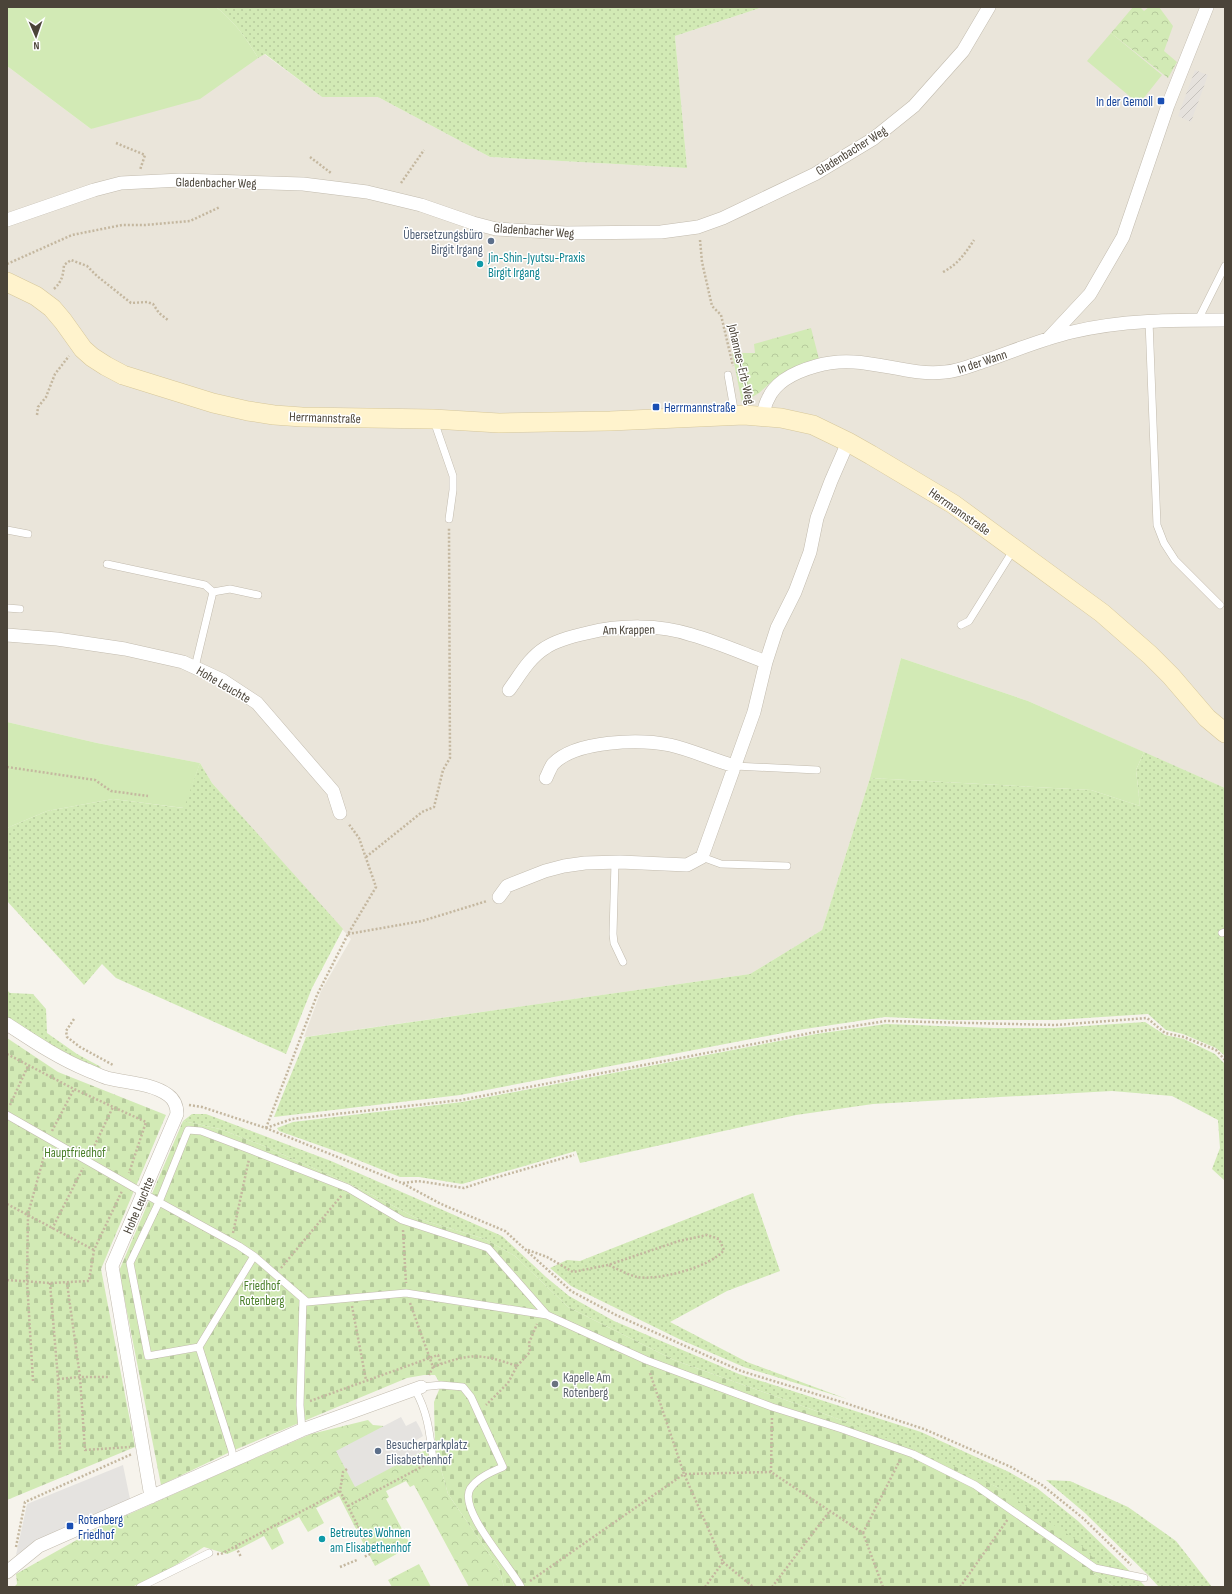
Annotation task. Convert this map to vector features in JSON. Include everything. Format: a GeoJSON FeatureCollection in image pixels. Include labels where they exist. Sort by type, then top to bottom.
{"type":"FeatureCollection","features":[{"type":"Feature","properties":{"kind":"street","name":"Gladenbacher Weg"},"geometry":{"type":"LineString","coordinates":[[7,220],[94,190],[121,183],[181,180],[303,184],[366,192],[421,205],[473,223],[496,229],[566,233],[661,232],[693,228],[723,218],[808,177],[873,139],[914,106],[962,51],[989,7]]}},
{"type":"Feature","properties":{"kind":"street"},"geometry":{"type":"LineString","coordinates":[[1046,340],[1090,294],[1123,237],[1168,105],[1207,7]]}},
{"type":"Feature","properties":{"kind":"street","name":"Herrmannstraße"},"geometry":{"type":"LineString","coordinates":[[7,282],[36,296],[55,312],[83,349],[106,366],[130,377],[227,407],[274,415],[499,422],[579,422],[735,415],[763,416],[813,425],[848,442],[953,504],[1102,613],[1124,631],[1171,676],[1207,718],[1225,733]]}},
{"type":"Feature","properties":{"kind":"street","name":"In der Wann"},"geometry":{"type":"LineString","coordinates":[[763,416],[768,399],[777,384],[796,373],[831,362],[852,361],[930,373],[946,372],[972,366],[1046,340],[1080,330],[1149,321],[1225,320]]}},
{"type":"Feature","properties":{"kind":"street"},"geometry":{"type":"LineString","coordinates":[[499,897],[507,886],[545,871],[585,863],[615,862],[687,865],[702,857],[754,712],[766,662],[777,628],[794,592],[810,552],[817,518],[848,442]]}},
{"type":"Feature","properties":{"kind":"street","name":"Am Krappen"},"geometry":{"type":"LineString","coordinates":[[510,690],[531,660],[545,648],[572,636],[601,629],[646,627],[691,634],[766,662]]}},
{"type":"Feature","properties":{"kind":"street","name":"Hohe Leuchte"},"geometry":{"type":"LineString","coordinates":[[7,635],[57,638],[183,662],[222,680],[257,703],[333,791],[340,812]]}},
{"type":"Feature","properties":{"kind":"street"},"geometry":{"type":"LineString","coordinates":[[546,778],[553,765],[564,756],[594,746],[622,742],[648,742],[672,746],[735,766]]}},
{"type":"Feature","properties":{"kind":"street"},"geometry":{"type":"LineString","coordinates":[[7,1024],[42,1048],[74,1064],[106,1078],[124,1080],[157,1090],[169,1095],[175,1102]]}},
{"type":"Feature","properties":{"kind":"street","name":"Hohe Leuchte"},"geometry":{"type":"LineString","coordinates":[[151,1497],[112,1266],[177,1114],[175,1102]]}},
{"type":"Feature","properties":{"kind":"street"},"geometry":{"type":"LineString","coordinates":[[10,1570],[39,1546],[302,1430],[418,1388]]}},
{"type":"Feature","properties":{"kind":"lane"},"geometry":{"type":"LineString","coordinates":[[1198,320],[1225,266]]}},
{"type":"Feature","properties":{"kind":"lane"},"geometry":{"type":"LineString","coordinates":[[1149,321],[1157,525],[1164,543],[1175,560],[1220,605]]}},
{"type":"Feature","properties":{"kind":"lane"},"geometry":{"type":"LineString","coordinates":[[728,375],[735,415]]}},
{"type":"Feature","properties":{"kind":"lane"},"geometry":{"type":"LineString","coordinates":[[433,419],[453,476],[453,490],[449,519]]}},
{"type":"Feature","properties":{"kind":"lane"},"geometry":{"type":"LineString","coordinates":[[7,530],[28,534]]}},
{"type":"Feature","properties":{"kind":"lane"},"geometry":{"type":"LineString","coordinates":[[961,625],[969,621],[1014,549]]}},
{"type":"Feature","properties":{"kind":"lane"},"geometry":{"type":"LineString","coordinates":[[107,564],[205,585],[213,592]]}},
{"type":"Feature","properties":{"kind":"lane"},"geometry":{"type":"LineString","coordinates":[[213,592],[230,589],[258,595]]}},
{"type":"Feature","properties":{"kind":"lane"},"geometry":{"type":"LineString","coordinates":[[195,667],[213,592]]}},
{"type":"Feature","properties":{"kind":"lane"},"geometry":{"type":"LineString","coordinates":[[7,608],[20,609]]}},
{"type":"Feature","properties":{"kind":"lane"},"geometry":{"type":"LineString","coordinates":[[735,766],[817,770]]}},
{"type":"Feature","properties":{"kind":"lane"},"geometry":{"type":"LineString","coordinates":[[702,857],[722,864],[787,866]]}},
{"type":"Feature","properties":{"kind":"lane"},"geometry":{"type":"LineString","coordinates":[[615,862],[613,934],[614,943],[623,962]]}},
{"type":"Feature","properties":{"kind":"lane"},"geometry":{"type":"LineString","coordinates":[[7,1115],[159,1202],[231,1241],[254,1256],[307,1302],[406,1293],[544,1315],[646,1360],[772,1407],[842,1429],[904,1451],[975,1484],[1095,1568],[1144,1578]]}},
{"type":"Feature","properties":{"kind":"lane"},"geometry":{"type":"LineString","coordinates":[[199,1347],[148,1356],[130,1263],[159,1202],[188,1130],[201,1131],[348,1188],[402,1220],[488,1248],[544,1315]]}},
{"type":"Feature","properties":{"kind":"lane"},"geometry":{"type":"LineString","coordinates":[[233,1460],[232,1451],[199,1347],[254,1256]]}},
{"type":"Feature","properties":{"kind":"lane"},"geometry":{"type":"LineString","coordinates":[[302,1430],[300,1405],[303,1299]]}},
{"type":"Feature","properties":{"kind":"lane"},"geometry":{"type":"LineString","coordinates":[[433,1460],[428,1424],[418,1388],[441,1385],[463,1387],[471,1397],[503,1467],[482,1477],[469,1491],[468,1501],[471,1513],[521,1587]]}},
{"type":"Feature","properties":{"kind":"lane"},"geometry":{"type":"LineString","coordinates":[[140,1587],[209,1552]]}},
{"type":"Feature","properties":{"kind":"path"},"geometry":{"type":"LineString","coordinates":[[116,143],[145,155]]}},
{"type":"Feature","properties":{"kind":"path"},"geometry":{"type":"LineString","coordinates":[[401,183],[424,150]]}},
{"type":"Feature","properties":{"kind":"path"},"geometry":{"type":"LineString","coordinates":[[7,264],[13,260],[72,235],[122,225],[145,226],[190,221],[220,207]]}},
{"type":"Feature","properties":{"kind":"path"},"geometry":{"type":"LineString","coordinates":[[943,272],[954,267],[974,240]]}},
{"type":"Feature","properties":{"kind":"path","name":"Johannes-Erb-Weg"},"geometry":{"type":"LineString","coordinates":[[701,250],[702,262],[712,306],[721,315],[733,369]]}},
{"type":"Feature","properties":{"kind":"path"},"geometry":{"type":"LineString","coordinates":[[51,289],[60,284],[63,278],[64,265],[70,260],[78,262],[87,266],[97,276],[131,303],[147,302],[153,304],[168,320]]}},
{"type":"Feature","properties":{"kind":"path"},"geometry":{"type":"LineString","coordinates":[[38,415],[38,407],[46,397],[55,374],[67,359]]}},
{"type":"Feature","properties":{"kind":"path"},"geometry":{"type":"LineString","coordinates":[[366,857],[422,812],[434,807],[443,770],[450,758],[449,519]]}},
{"type":"Feature","properties":{"kind":"path"},"geometry":{"type":"LineString","coordinates":[[7,767],[95,780],[111,791],[148,796]]}},
{"type":"Feature","properties":{"kind":"path"},"geometry":{"type":"LineString","coordinates":[[266,1128],[317,995],[348,934],[376,887],[359,838],[340,812]]}},
{"type":"Feature","properties":{"kind":"path"},"geometry":{"type":"LineString","coordinates":[[348,934],[422,920],[499,897]]}},
{"type":"Feature","properties":{"kind":"path"},"geometry":{"type":"LineString","coordinates":[[266,1128],[292,1119],[461,1100],[816,1032],[886,1021],[1056,1025],[1147,1018],[1165,1033],[1184,1037],[1216,1050],[1225,1060]]}},
{"type":"Feature","properties":{"kind":"path"},"geometry":{"type":"LineString","coordinates":[[74,1019],[66,1031],[67,1037],[80,1047],[121,1070],[124,1080]]}},
{"type":"Feature","properties":{"kind":"path"},"geometry":{"type":"LineString","coordinates":[[7,1054],[74,1089],[146,1122],[126,1182],[94,1250],[89,1281],[50,1283],[7,1280]]}},
{"type":"Feature","properties":{"kind":"path"},"geometry":{"type":"LineString","coordinates":[[10,1106],[28,1066]]}},
{"type":"Feature","properties":{"kind":"path"},"geometry":{"type":"LineString","coordinates":[[33,1381],[27,1281],[28,1214],[48,1138],[74,1089]]}},
{"type":"Feature","properties":{"kind":"path"},"geometry":{"type":"LineString","coordinates":[[175,1102],[202,1107],[266,1128],[402,1183],[442,1204],[505,1231],[571,1291],[616,1315],[741,1371],[924,1429],[1011,1467],[1042,1484],[1078,1514],[1144,1578]]}},
{"type":"Feature","properties":{"kind":"path"},"geometry":{"type":"LineString","coordinates":[[231,1241],[251,1150]]}},
{"type":"Feature","properties":{"kind":"path"},"geometry":{"type":"LineString","coordinates":[[402,1183],[418,1181],[464,1188],[574,1155]]}},
{"type":"Feature","properties":{"kind":"path"},"geometry":{"type":"LineString","coordinates":[[276,1275],[348,1188]]}},
{"type":"Feature","properties":{"kind":"path"},"geometry":{"type":"LineString","coordinates":[[7,1204],[94,1250]]}},
{"type":"Feature","properties":{"kind":"path"},"geometry":{"type":"LineString","coordinates":[[402,1220],[406,1293],[433,1367],[464,1356],[479,1355],[491,1357],[517,1366]]}},
{"type":"Feature","properties":{"kind":"path"},"geometry":{"type":"LineString","coordinates":[[526,1249],[573,1272],[608,1265],[679,1241],[707,1236],[719,1239],[724,1250],[719,1256],[707,1262],[664,1276],[637,1277],[608,1265]]}},
{"type":"Feature","properties":{"kind":"path"},"geometry":{"type":"LineString","coordinates":[[50,1283],[58,1379],[60,1451]]}},
{"type":"Feature","properties":{"kind":"path"},"geometry":{"type":"LineString","coordinates":[[67,1283],[80,1377],[85,1450],[135,1447]]}},
{"type":"Feature","properties":{"kind":"path"},"geometry":{"type":"LineString","coordinates":[[351,1298],[366,1380]]}},
{"type":"Feature","properties":{"kind":"path"},"geometry":{"type":"LineString","coordinates":[[478,1412],[508,1382],[517,1366],[530,1352],[529,1343],[544,1315]]}},
{"type":"Feature","properties":{"kind":"path"},"geometry":{"type":"LineString","coordinates":[[300,1405],[429,1357],[438,1355],[441,1364]]}},
{"type":"Feature","properties":{"kind":"path"},"geometry":{"type":"LineString","coordinates":[[646,1360],[684,1474],[722,1562],[753,1587]]}},
{"type":"Feature","properties":{"kind":"path"},"geometry":{"type":"LineString","coordinates":[[58,1379],[110,1377]]}},
{"type":"Feature","properties":{"kind":"path"},"geometry":{"type":"LineString","coordinates":[[771,1472],[772,1407]]}},
{"type":"Feature","properties":{"kind":"path"},"geometry":{"type":"LineString","coordinates":[[863,1533],[904,1451]]}},
{"type":"Feature","properties":{"kind":"path"},"geometry":{"type":"LineString","coordinates":[[10,1570],[25,1502],[133,1453]]}},
{"type":"Feature","properties":{"kind":"path"},"geometry":{"type":"LineString","coordinates":[[348,1506],[433,1460]]}},
{"type":"Feature","properties":{"kind":"path"},"geometry":{"type":"LineString","coordinates":[[347,1469],[343,1472],[340,1491],[372,1553],[364,1557]]}},
{"type":"Feature","properties":{"kind":"path"},"geometry":{"type":"LineString","coordinates":[[529,1583],[531,1580],[684,1474],[771,1472],[829,1512],[863,1533],[883,1587]]}},
{"type":"Feature","properties":{"kind":"path"},"geometry":{"type":"LineString","coordinates":[[221,1554],[340,1491]]}},
{"type":"Feature","properties":{"kind":"path"},"geometry":{"type":"LineString","coordinates":[[960,1587],[1014,1511]]}},
{"type":"Feature","properties":{"kind":"path"},"geometry":{"type":"LineString","coordinates":[[772,1587],[829,1512]]}},
{"type":"Feature","properties":{"kind":"path"},"geometry":{"type":"LineString","coordinates":[[236,1547],[241,1558]]}},
{"type":"Feature","properties":{"kind":"path"},"geometry":{"type":"LineString","coordinates":[[340,1567],[357,1560]]}},
{"type":"Feature","properties":{"kind":"path"},"geometry":{"type":"LineString","coordinates":[[705,1587],[722,1562]]}},
{"type":"Feature","properties":{"kind":"shaded area"},"geometry":{"type":"Polygon","coordinates":[[[763,7],[1225,7],[1225,788],[1028,701],[901,658],[870,778],[822,930],[750,974],[304,1037],[321,991],[351,939],[212,783],[200,763],[97,743],[7,722],[7,66],[91,129],[264,54],[322,97],[378,97],[490,157],[687,168],[675,36],[763,7]]]}},
{"type":"Feature","properties":{"kind":"shaded area"},"geometry":{"type":"Polygon","coordinates":[[[1195,70],[1208,75],[1191,122],[1178,116],[1195,70]]]}},
{"type":"Feature","properties":{"kind":"shaded area","name":"Besucherparkplatz Elisabethenhof"},"geometry":{"type":"Polygon","coordinates":[[[401,1417],[406,1426],[416,1421],[420,1428],[423,1436],[415,1441],[421,1452],[355,1487],[336,1451],[401,1417]]]}},
{"type":"Feature","properties":{"kind":"shaded area"},"geometry":{"type":"Polygon","coordinates":[[[123,1465],[130,1499],[38,1540],[16,1555],[27,1504],[123,1465]]]}},
{"type":"Feature","properties":{"kind":"green space"},"geometry":{"type":"Polygon","coordinates":[[[7,7],[216,7],[229,18],[240,31],[258,58],[200,99],[91,129],[7,66],[7,7]]]}},
{"type":"Feature","properties":{"kind":"green space"},"geometry":{"type":"Polygon","coordinates":[[[216,7],[763,7],[675,36],[687,168],[490,157],[378,97],[322,97],[265,54],[258,58],[240,31],[229,18],[216,7]]]}},
{"type":"Feature","properties":{"kind":"green space"},"geometry":{"type":"Polygon","coordinates":[[[1133,7],[1140,7],[1144,11],[1149,7],[1159,7],[1173,26],[1164,51],[1177,62],[1168,78],[1111,33],[1133,7]]]}},
{"type":"Feature","properties":{"kind":"green space"},"geometry":{"type":"Polygon","coordinates":[[[1111,33],[1162,75],[1139,104],[1087,61],[1111,33]]]}},
{"type":"Feature","properties":{"kind":"green space"},"geometry":{"type":"Polygon","coordinates":[[[811,328],[819,359],[800,365],[777,377],[759,393],[742,403],[732,353],[755,353],[754,344],[811,328]]]}},
{"type":"Feature","properties":{"kind":"green space"},"geometry":{"type":"Polygon","coordinates":[[[901,658],[1028,701],[1144,752],[1136,770],[1140,806],[1091,790],[870,778],[901,658]]]}},
{"type":"Feature","properties":{"kind":"green space"},"geometry":{"type":"Polygon","coordinates":[[[7,722],[97,743],[200,763],[184,808],[113,799],[47,811],[7,828],[7,722]]]}},
{"type":"Feature","properties":{"kind":"green space"},"geometry":{"type":"Polygon","coordinates":[[[1144,752],[1225,788],[1225,1056],[1216,1048],[1183,1034],[1166,1030],[1148,1014],[1055,1020],[952,1020],[885,1017],[798,1030],[460,1095],[274,1117],[306,1037],[750,974],[822,930],[870,778],[1091,790],[1140,806],[1136,770],[1144,752]]]}},
{"type":"Feature","properties":{"kind":"green space"},"geometry":{"type":"Polygon","coordinates":[[[200,763],[212,783],[343,929],[312,988],[286,1054],[116,978],[102,964],[84,985],[7,901],[7,828],[47,811],[113,799],[183,808],[200,763]]]}},
{"type":"Feature","properties":{"kind":"green space"},"geometry":{"type":"Polygon","coordinates":[[[7,990],[10,993],[33,994],[46,1009],[47,1033],[77,1054],[101,1067],[99,1069],[74,1059],[7,1018],[7,990]]]}},
{"type":"Feature","properties":{"kind":"green space"},"geometry":{"type":"Polygon","coordinates":[[[1145,1022],[1165,1035],[1184,1039],[1215,1054],[1225,1064],[1225,1181],[1212,1169],[1220,1148],[1218,1120],[1172,1096],[1112,1091],[873,1104],[796,1115],[580,1163],[576,1151],[462,1184],[419,1177],[400,1177],[338,1152],[279,1131],[277,1128],[293,1122],[462,1102],[816,1034],[886,1024],[994,1028],[1054,1028],[1145,1022]]]}},
{"type":"Feature","properties":{"kind":"green space","name":"Hauptfriedhof"},"geometry":{"type":"Polygon","coordinates":[[[7,1038],[58,1072],[166,1115],[101,1269],[135,1447],[7,1500],[7,1038]]]}},
{"type":"Feature","properties":{"kind":"green space"},"geometry":{"type":"Polygon","coordinates":[[[192,1114],[206,1114],[331,1161],[502,1236],[569,1296],[614,1321],[739,1374],[921,1432],[1009,1472],[1037,1488],[1078,1521],[1146,1587],[1114,1587],[1093,1573],[1095,1568],[997,1487],[844,1421],[674,1360],[568,1307],[515,1256],[485,1239],[416,1218],[367,1192],[264,1146],[220,1129],[183,1121],[192,1114]]]}},
{"type":"Feature","properties":{"kind":"green space","name":"Friedhof Rotenberg"},"geometry":{"type":"Polygon","coordinates":[[[183,1121],[220,1129],[264,1146],[367,1192],[416,1218],[485,1239],[515,1256],[568,1307],[674,1360],[844,1421],[941,1460],[997,1487],[1076,1540],[1098,1563],[1093,1573],[1114,1587],[504,1587],[499,1568],[448,1494],[435,1448],[434,1402],[441,1385],[435,1375],[407,1378],[232,1451],[161,1485],[119,1271],[183,1121]]]}},
{"type":"Feature","properties":{"kind":"green space"},"geometry":{"type":"Polygon","coordinates":[[[753,1193],[780,1271],[727,1291],[670,1322],[747,1362],[847,1399],[744,1367],[679,1339],[571,1286],[550,1268],[567,1260],[580,1261],[753,1193]]]}},
{"type":"Feature","properties":{"kind":"green space"},"geometry":{"type":"Polygon","coordinates":[[[368,1420],[373,1425],[384,1426],[403,1462],[421,1452],[435,1448],[448,1494],[499,1568],[504,1587],[469,1587],[414,1485],[410,1487],[406,1481],[386,1491],[389,1497],[386,1499],[411,1546],[375,1566],[339,1496],[316,1508],[324,1523],[308,1532],[299,1517],[277,1528],[284,1543],[272,1550],[264,1536],[227,1554],[204,1547],[171,1568],[132,1587],[14,1587],[17,1584],[16,1574],[98,1528],[311,1434],[368,1420]]]}},
{"type":"Feature","properties":{"kind":"green space"},"geometry":{"type":"Polygon","coordinates":[[[1046,1480],[1070,1481],[1128,1507],[1176,1541],[1212,1587],[1159,1587],[1085,1513],[1046,1480]]]}},
{"type":"Feature","properties":{"kind":"green space"},"geometry":{"type":"Polygon","coordinates":[[[419,1564],[431,1587],[392,1587],[388,1580],[419,1564]]]}},
{"type":"Feature","properties":{"kind":"place","name":"In der Gemoll"},"geometry":{"type":"Point","coordinates":[1161,101]}},
{"type":"Feature","properties":{"kind":"place","name":"Übersetzungsbüro Birgit Irgang"},"geometry":{"type":"Point","coordinates":[491,241]}},
{"type":"Feature","properties":{"kind":"place","name":"Jin-Shin-Jyutsu-Praxis Birgit Irgang"},"geometry":{"type":"Point","coordinates":[480,264]}},
{"type":"Feature","properties":{"kind":"place","name":"Herrmannstraße"},"geometry":{"type":"Point","coordinates":[656,407]}},
{"type":"Feature","properties":{"kind":"place","name":"Kapelle Am Rotenberg"},"geometry":{"type":"Point","coordinates":[555,1384]}},
{"type":"Feature","properties":{"kind":"place","name":"Besucherparkplatz Elisabethenhof"},"geometry":{"type":"Point","coordinates":[378,1451]}},
{"type":"Feature","properties":{"kind":"place","name":"Rotenberg Friedhof"},"geometry":{"type":"Point","coordinates":[70,1526]}},
{"type":"Feature","properties":{"kind":"place","name":"Betreutes Wohnen am Elisabethenhof"},"geometry":{"type":"Point","coordinates":[322,1539]}}]}
